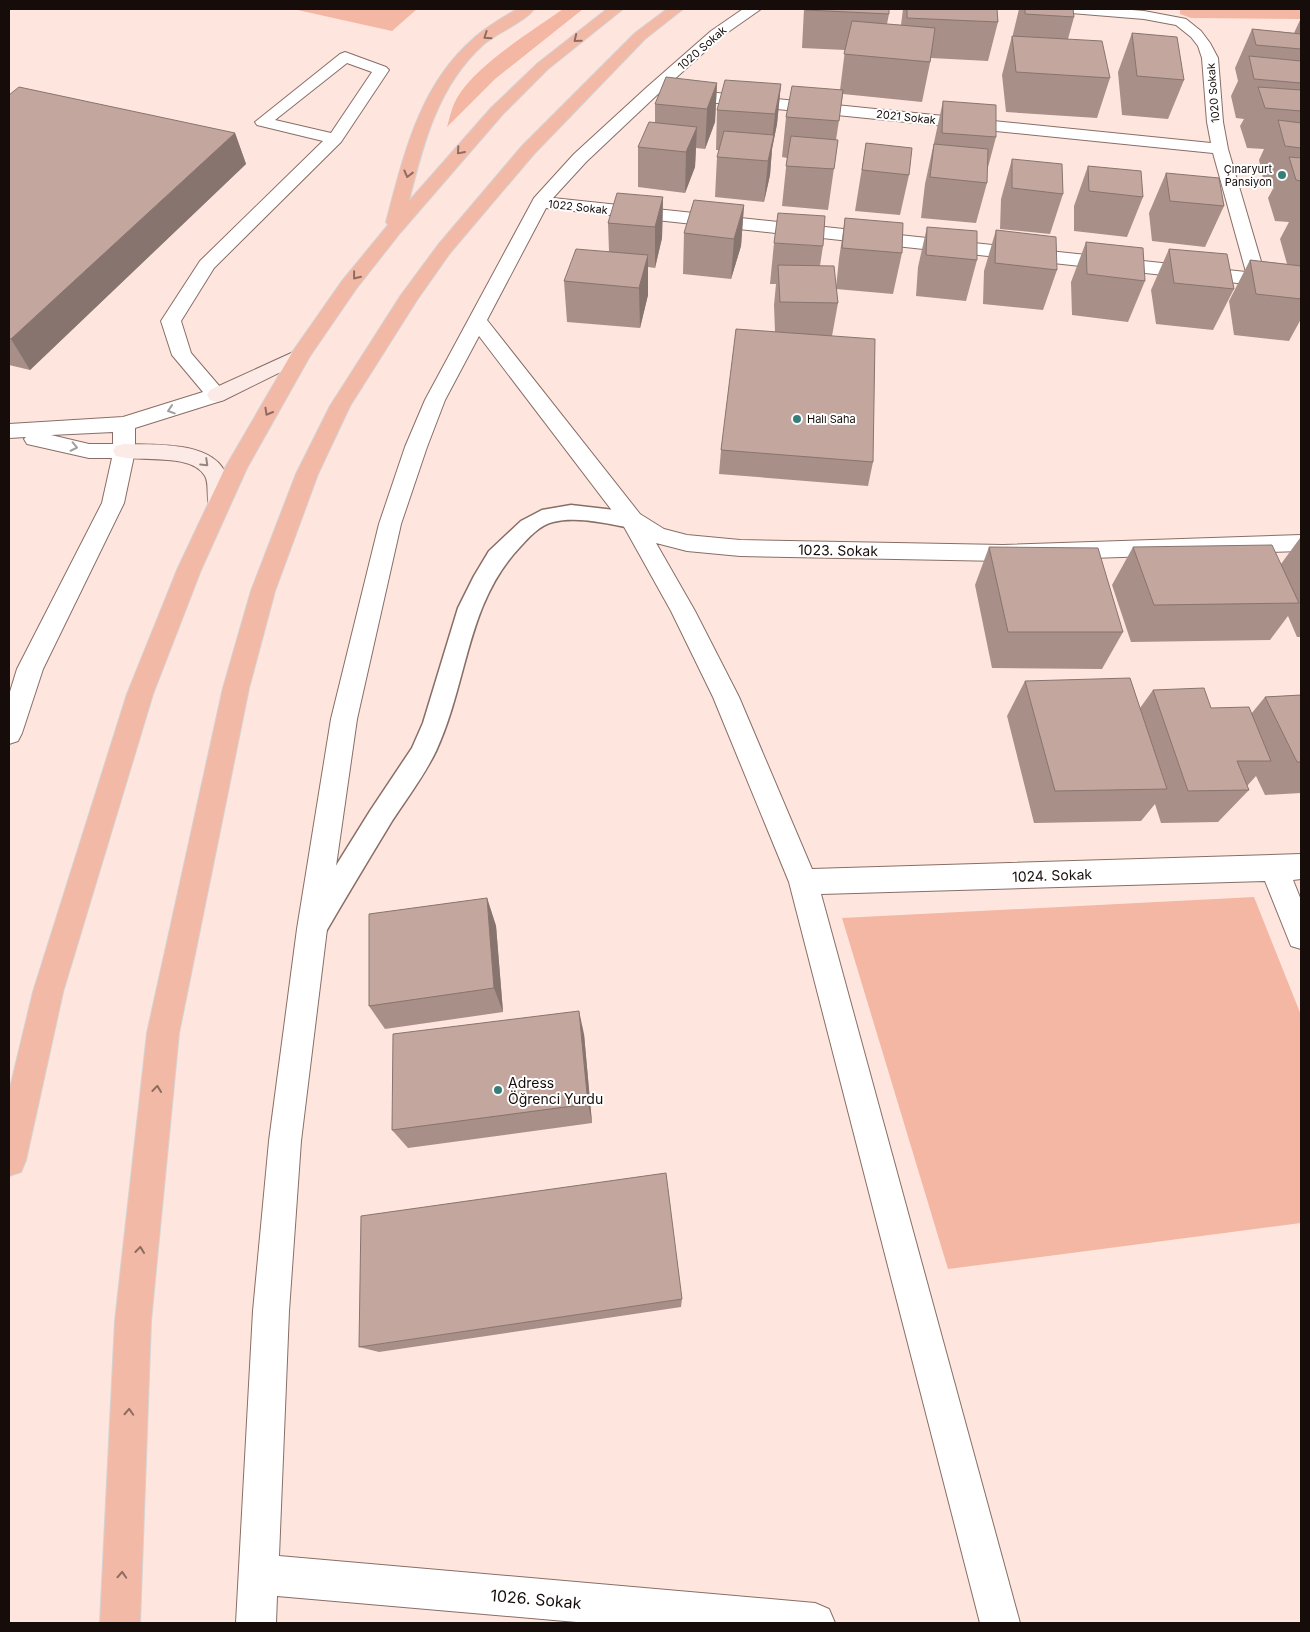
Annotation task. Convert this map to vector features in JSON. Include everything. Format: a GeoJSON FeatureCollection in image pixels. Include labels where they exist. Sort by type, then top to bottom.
{"type":"FeatureCollection","features":[{"type":"Feature","properties":{"kind":"highway"},"geometry":{"type":"LineString","coordinates":[[394,229],[424,119],[447,77],[479,42],[527,9]]}},
{"type":"Feature","properties":{"kind":"highway"},"geometry":{"type":"LineString","coordinates":[[9,1160],[48,992],[140,694],[189,570],[236,468],[300,355],[350,285],[394,229],[497,111],[543,66],[616,9]]}},
{"type":"Feature","properties":{"kind":"highway"},"geometry":{"type":"LineString","coordinates":[[120,1623],[133,1321],[163,1033],[232,707],[263,591],[307,474],[340,406],[408,299],[444,249],[528,150],[640,36],[676,9]]}},
{"type":"Feature","properties":{"kind":"main road"},"geometry":{"type":"LineString","coordinates":[[217,395],[300,355]]}},
{"type":"Feature","properties":{"kind":"main road"},"geometry":{"type":"LineString","coordinates":[[124,451],[171,453],[200,458],[216,474],[219,504]]}},
{"type":"Feature","properties":{"kind":"street","name":"1020 Sokak"},"geometry":{"type":"LineString","coordinates":[[256,1623],[271,1311],[285,1141],[312,929],[344,719],[390,524],[416,447],[435,400],[540,202],[580,158],[652,91],[716,34],[741,15],[754,9]]}},
{"type":"Feature","properties":{"kind":"street","name":"1020 Sokak"},"geometry":{"type":"LineString","coordinates":[[1072,9],[1181,22],[1196,34],[1205,46],[1210,58],[1215,122],[1220,148],[1257,279]]}},
{"type":"Feature","properties":{"kind":"street"},"geometry":{"type":"LineString","coordinates":[[9,433],[124,424],[217,395],[182,355],[171,321],[207,265],[335,139],[381,70],[345,57],[263,122],[335,139]]}},
{"type":"Feature","properties":{"kind":"street","name":"2021 Sokak"},"geometry":{"type":"LineString","coordinates":[[652,91],[1220,148]]}},
{"type":"Feature","properties":{"kind":"street","name":"1022 Sokak"},"geometry":{"type":"LineString","coordinates":[[540,202],[1301,284]]}},
{"type":"Feature","properties":{"kind":"street","name":"1023. Sokak"},"geometry":{"type":"LineString","coordinates":[[477,320],[632,520],[657,535],[687,542],[740,548],[1003,553],[1301,543]]}},
{"type":"Feature","properties":{"kind":"street"},"geometry":{"type":"LineString","coordinates":[[9,733],[30,669],[114,503],[124,451],[124,424]]}},
{"type":"Feature","properties":{"kind":"street"},"geometry":{"type":"LineString","coordinates":[[9,433],[90,451],[124,451]]}},
{"type":"Feature","properties":{"kind":"street"},"geometry":{"type":"LineString","coordinates":[[632,520],[683,611],[726,697],[803,882],[1000,1623]]}},
{"type":"Feature","properties":{"kind":"street"},"geometry":{"type":"LineString","coordinates":[[1288,868],[1301,936]]}},
{"type":"Feature","properties":{"kind":"street","name":"1024. Sokak"},"geometry":{"type":"LineString","coordinates":[[803,882],[1288,868]]}},
{"type":"Feature","properties":{"kind":"street","name":"1026. Sokak"},"geometry":{"type":"LineString","coordinates":[[258,1574],[815,1623]]}},
{"type":"Feature","properties":{"kind":"lane"},"geometry":{"type":"LineString","coordinates":[[312,929],[423,751],[439,714],[453,656],[468,613],[481,582],[505,546],[528,526],[548,516],[569,512],[632,520]]}},
{"type":"Feature","properties":{"kind":"shaded area"},"geometry":{"type":"Polygon","coordinates":[[[293,9],[417,9],[392,31],[293,9]]]}},
{"type":"Feature","properties":{"kind":"shaded area"},"geometry":{"type":"Polygon","coordinates":[[[563,9],[583,9],[495,79],[447,127],[457,98],[477,73],[506,49],[563,9]]]}},
{"type":"Feature","properties":{"kind":"shaded area"},"geometry":{"type":"Polygon","coordinates":[[[1180,9],[1301,9],[1301,19],[1191,18],[1180,14],[1180,9]]]}},
{"type":"Feature","properties":{"kind":"shaded area"},"geometry":{"type":"Polygon","coordinates":[[[1254,897],[1301,1015],[1301,1223],[948,1269],[842,918],[1254,897]]]}},
{"type":"Feature","properties":{"kind":"building"},"geometry":{"type":"Polygon","coordinates":[[[889,9],[889,14],[806,10],[889,9]]]}},
{"type":"Feature","properties":{"kind":"building"},"geometry":{"type":"Polygon","coordinates":[[[907,9],[997,9],[998,22],[907,18],[907,9]]]}},
{"type":"Feature","properties":{"kind":"building"},"geometry":{"type":"Polygon","coordinates":[[[1025,9],[1073,9],[1074,17],[1025,14],[1025,9]]]}},
{"type":"Feature","properties":{"kind":"building"},"geometry":{"type":"Polygon","coordinates":[[[852,21],[935,28],[930,62],[844,54],[852,21]]]}},
{"type":"Feature","properties":{"kind":"building"},"geometry":{"type":"Polygon","coordinates":[[[1252,29],[1301,34],[1301,49],[1256,45],[1252,29]]]}},
{"type":"Feature","properties":{"kind":"building"},"geometry":{"type":"Polygon","coordinates":[[[1132,33],[1177,37],[1184,80],[1137,76],[1132,33]]]}},
{"type":"Feature","properties":{"kind":"building"},"geometry":{"type":"Polygon","coordinates":[[[1012,36],[1102,41],[1110,78],[1016,72],[1012,36]]]}},
{"type":"Feature","properties":{"kind":"building"},"geometry":{"type":"Polygon","coordinates":[[[1249,56],[1301,61],[1301,83],[1254,79],[1249,56]]]}},
{"type":"Feature","properties":{"kind":"building"},"geometry":{"type":"Polygon","coordinates":[[[666,77],[717,83],[707,109],[655,104],[666,77]]]}},
{"type":"Feature","properties":{"kind":"building"},"geometry":{"type":"Polygon","coordinates":[[[725,80],[781,84],[775,114],[717,110],[725,80]]]}},
{"type":"Feature","properties":{"kind":"building"},"geometry":{"type":"Polygon","coordinates":[[[792,86],[843,90],[839,121],[786,117],[792,86]]]}},
{"type":"Feature","properties":{"kind":"building"},"geometry":{"type":"Polygon","coordinates":[[[19,87],[235,133],[11,339],[9,338],[9,95],[19,87]]]}},
{"type":"Feature","properties":{"kind":"building"},"geometry":{"type":"Polygon","coordinates":[[[1258,87],[1301,90],[1301,111],[1265,108],[1258,87]]]}},
{"type":"Feature","properties":{"kind":"building"},"geometry":{"type":"Polygon","coordinates":[[[943,101],[996,105],[996,137],[942,133],[943,101]]]}},
{"type":"Feature","properties":{"kind":"building"},"geometry":{"type":"Polygon","coordinates":[[[1278,120],[1301,123],[1301,148],[1285,146],[1278,120]]]}},
{"type":"Feature","properties":{"kind":"building"},"geometry":{"type":"Polygon","coordinates":[[[649,122],[697,127],[686,152],[638,147],[649,122]]]}},
{"type":"Feature","properties":{"kind":"building"},"geometry":{"type":"Polygon","coordinates":[[[724,131],[774,135],[768,161],[717,157],[724,131]]]}},
{"type":"Feature","properties":{"kind":"building"},"geometry":{"type":"Polygon","coordinates":[[[791,136],[838,140],[834,169],[786,166],[791,136]]]}},
{"type":"Feature","properties":{"kind":"building"},"geometry":{"type":"Polygon","coordinates":[[[866,143],[912,148],[909,175],[862,170],[866,143]]]}},
{"type":"Feature","properties":{"kind":"building"},"geometry":{"type":"Polygon","coordinates":[[[934,144],[988,149],[987,183],[930,177],[934,144]]]}},
{"type":"Feature","properties":{"kind":"building"},"geometry":{"type":"Polygon","coordinates":[[[1289,157],[1301,158],[1301,181],[1296,180],[1289,157]]]}},
{"type":"Feature","properties":{"kind":"building"},"geometry":{"type":"Polygon","coordinates":[[[1012,159],[1062,164],[1063,194],[1012,188],[1012,159]]]}},
{"type":"Feature","properties":{"kind":"building"},"geometry":{"type":"Polygon","coordinates":[[[1088,166],[1141,171],[1143,197],[1089,191],[1088,166]]]}},
{"type":"Feature","properties":{"kind":"building"},"geometry":{"type":"Polygon","coordinates":[[[1166,173],[1219,178],[1224,206],[1170,201],[1166,173]]]}},
{"type":"Feature","properties":{"kind":"building"},"geometry":{"type":"Polygon","coordinates":[[[617,193],[663,197],[655,227],[608,223],[617,193]]]}},
{"type":"Feature","properties":{"kind":"building"},"geometry":{"type":"Polygon","coordinates":[[[694,200],[744,205],[734,239],[684,233],[694,200]]]}},
{"type":"Feature","properties":{"kind":"building"},"geometry":{"type":"Polygon","coordinates":[[[778,213],[825,216],[823,246],[774,243],[778,213]]]}},
{"type":"Feature","properties":{"kind":"building"},"geometry":{"type":"Polygon","coordinates":[[[845,218],[903,223],[902,253],[842,248],[845,218]]]}},
{"type":"Feature","properties":{"kind":"building"},"geometry":{"type":"Polygon","coordinates":[[[927,227],[977,231],[977,260],[926,255],[927,227]]]}},
{"type":"Feature","properties":{"kind":"building"},"geometry":{"type":"Polygon","coordinates":[[[996,230],[1056,237],[1057,270],[995,263],[996,230]]]}},
{"type":"Feature","properties":{"kind":"building"},"geometry":{"type":"Polygon","coordinates":[[[1086,242],[1143,248],[1145,281],[1087,274],[1086,242]]]}},
{"type":"Feature","properties":{"kind":"building"},"geometry":{"type":"Polygon","coordinates":[[[576,249],[648,255],[639,288],[564,281],[576,249]]]}},
{"type":"Feature","properties":{"kind":"building"},"geometry":{"type":"Polygon","coordinates":[[[1169,249],[1227,254],[1234,289],[1174,283],[1169,249]]]}},
{"type":"Feature","properties":{"kind":"building"},"geometry":{"type":"Polygon","coordinates":[[[1250,260],[1301,266],[1301,299],[1256,294],[1250,260]]]}},
{"type":"Feature","properties":{"kind":"building"},"geometry":{"type":"Polygon","coordinates":[[[778,265],[834,266],[838,303],[780,302],[778,265]]]}},
{"type":"Feature","properties":{"kind":"building","name":"Halı Saha"},"geometry":{"type":"Polygon","coordinates":[[[736,329],[875,339],[873,462],[721,450],[736,329]]]}},
{"type":"Feature","properties":{"kind":"building"},"geometry":{"type":"Polygon","coordinates":[[[1272,545],[1299,603],[1154,605],[1133,547],[1272,545]]]}},
{"type":"Feature","properties":{"kind":"building"},"geometry":{"type":"Polygon","coordinates":[[[989,547],[1098,548],[1123,632],[1008,632],[989,547]]]}},
{"type":"Feature","properties":{"kind":"building"},"geometry":{"type":"Polygon","coordinates":[[[1130,678],[1167,789],[1055,791],[1025,681],[1130,678]]]}},
{"type":"Feature","properties":{"kind":"building"},"geometry":{"type":"Polygon","coordinates":[[[1204,688],[1211,708],[1249,707],[1271,761],[1237,761],[1249,790],[1188,791],[1153,690],[1204,688]]]}},
{"type":"Feature","properties":{"kind":"building"},"geometry":{"type":"Polygon","coordinates":[[[1301,695],[1301,762],[1297,762],[1265,697],[1301,695]]]}},
{"type":"Feature","properties":{"kind":"building"},"geometry":{"type":"Polygon","coordinates":[[[487,898],[494,988],[369,1006],[369,914],[487,898]]]}},
{"type":"Feature","properties":{"kind":"building","name":"Adress Öğrenci Yurdu"},"geometry":{"type":"Polygon","coordinates":[[[579,1011],[588,1104],[392,1130],[393,1034],[579,1011]]]}},
{"type":"Feature","properties":{"kind":"building"},"geometry":{"type":"Polygon","coordinates":[[[666,1173],[682,1299],[359,1347],[361,1216],[666,1173]]]}},
{"type":"Feature","properties":{"kind":"place","name":"Çınaryurt Pansiyon"},"geometry":{"type":"Point","coordinates":[1282,175]}},
{"type":"Feature","properties":{"kind":"place","name":"Halı Saha"},"geometry":{"type":"Point","coordinates":[797,419]}},
{"type":"Feature","properties":{"kind":"place","name":"Adress Öğrenci Yurdu"},"geometry":{"type":"Point","coordinates":[498,1090]}}]}
